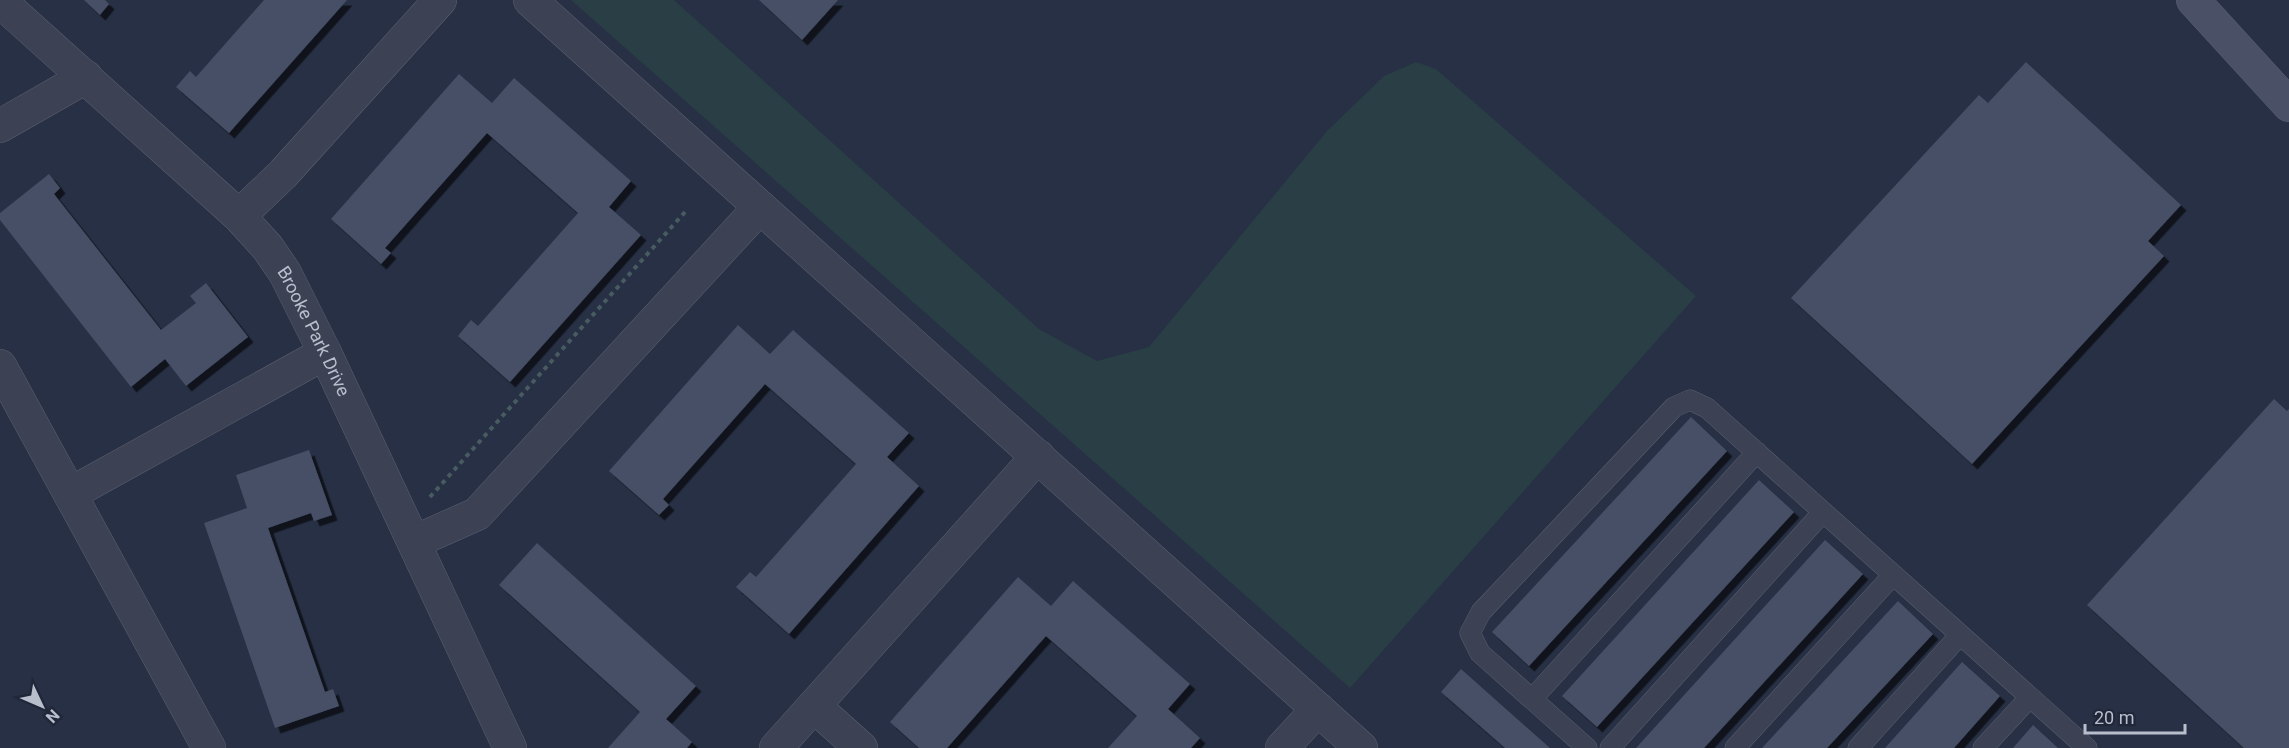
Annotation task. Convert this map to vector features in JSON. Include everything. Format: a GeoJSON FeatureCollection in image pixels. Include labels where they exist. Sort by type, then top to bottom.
{"type":"FeatureCollection","features":[{"type":"Feature","properties":{"kind":"main road"},"geometry":{"type":"LineString","coordinates":[[2193,0],[2289,105]]}},
{"type":"Feature","properties":{"kind":"street"},"geometry":{"type":"LineString","coordinates":[[239,216],[284,174],[440,0]]}},
{"type":"Feature","properties":{"kind":"street"},"geometry":{"type":"LineString","coordinates":[[530,0],[1361,748]]}},
{"type":"Feature","properties":{"kind":"street","name":"Brooke Park Drive"},"geometry":{"type":"LineString","coordinates":[[0,1],[239,216],[268,248],[285,273],[325,353],[510,748]]}},
{"type":"Feature","properties":{"kind":"street"},"geometry":{"type":"LineString","coordinates":[[0,126],[86,77]]}},
{"type":"Feature","properties":{"kind":"street"},"geometry":{"type":"LineString","coordinates":[[414,542],[477,514],[760,207]]}},
{"type":"Feature","properties":{"kind":"street"},"geometry":{"type":"LineString","coordinates":[[70,494],[325,353]]}},
{"type":"Feature","properties":{"kind":"street"},"geometry":{"type":"LineString","coordinates":[[0,366],[208,748]]}},
{"type":"Feature","properties":{"kind":"street"},"geometry":{"type":"LineString","coordinates":[[776,748],[1038,456]]}},
{"type":"Feature","properties":{"kind":"street"},"geometry":{"type":"LineString","coordinates":[[814,706],[861,748]]}},
{"type":"Feature","properties":{"kind":"street"},"geometry":{"type":"LineString","coordinates":[[1282,748],[1318,709]]}},
{"type":"Feature","properties":{"kind":"lane"},"geometry":{"type":"LineString","coordinates":[[1587,748],[1480,653],[1470,633],[1481,612],[1674,407],[1690,400],[1707,408],[2087,748]]}},
{"type":"Feature","properties":{"kind":"lane"},"geometry":{"type":"LineString","coordinates":[[1532,699],[1757,452]]}},
{"type":"Feature","properties":{"kind":"lane"},"geometry":{"type":"LineString","coordinates":[[1610,748],[1823,512]]}},
{"type":"Feature","properties":{"kind":"lane"},"geometry":{"type":"LineString","coordinates":[[1735,748],[1893,575]]}},
{"type":"Feature","properties":{"kind":"lane"},"geometry":{"type":"LineString","coordinates":[[1858,748],[1960,635]]}},
{"type":"Feature","properties":{"kind":"lane"},"geometry":{"type":"LineString","coordinates":[[1983,748],[2030,697]]}},
{"type":"Feature","properties":{"kind":"path"},"geometry":{"type":"LineString","coordinates":[[427,500],[685,212]]}},
{"type":"Feature","properties":{"kind":"shaded area"},"geometry":{"type":"Polygon","coordinates":[[[571,0],[674,0],[1039,329],[1097,361],[1149,347],[1327,131],[1384,76],[1416,62],[1436,69],[1696,296],[1350,688],[571,0]]]}},
{"type":"Feature","properties":{"kind":"building"},"geometry":{"type":"Polygon","coordinates":[[[84,0],[105,0],[109,4],[100,15],[84,0]]]}},
{"type":"Feature","properties":{"kind":"building"},"geometry":{"type":"Polygon","coordinates":[[[264,0],[347,0],[229,133],[176,87],[190,71],[196,77],[264,0]]]}},
{"type":"Feature","properties":{"kind":"building"},"geometry":{"type":"Polygon","coordinates":[[[759,0],[838,0],[802,40],[759,0]]]}},
{"type":"Feature","properties":{"kind":"building"},"geometry":{"type":"Polygon","coordinates":[[[2026,62],[2181,205],[2148,241],[2164,256],[1972,464],[1791,298],[1979,95],[1988,103],[2026,62]]]}},
{"type":"Feature","properties":{"kind":"building"},"geometry":{"type":"Polygon","coordinates":[[[459,74],[492,103],[514,78],[631,181],[609,207],[641,235],[510,382],[458,336],[471,320],[478,326],[578,213],[487,133],[385,248],[391,253],[381,264],[331,219],[459,74]]]}},
{"type":"Feature","properties":{"kind":"building"},"geometry":{"type":"Polygon","coordinates":[[[49,174],[60,188],[54,194],[161,330],[196,303],[190,296],[206,283],[248,337],[186,386],[165,359],[131,387],[0,220],[0,213],[49,174]]]}},
{"type":"Feature","properties":{"kind":"building"},"geometry":{"type":"Polygon","coordinates":[[[738,325],[770,354],[793,330],[909,433],[887,457],[919,486],[789,634],[736,587],[750,572],[756,577],[856,464],[765,384],[663,499],[669,505],[659,515],[609,471],[738,325]]]}},
{"type":"Feature","properties":{"kind":"building"},"geometry":{"type":"Polygon","coordinates":[[[2274,399],[2287,411],[2289,409],[2289,748],[2244,748],[2087,605],[2274,399]]]}},
{"type":"Feature","properties":{"kind":"building"},"geometry":{"type":"Polygon","coordinates":[[[1691,417],[1727,451],[1529,666],[1492,632],[1691,417]]]}},
{"type":"Feature","properties":{"kind":"building"},"geometry":{"type":"Polygon","coordinates":[[[309,450],[332,515],[314,521],[311,513],[268,528],[325,692],[333,689],[339,706],[275,728],[204,523],[247,508],[236,475],[309,450]]]}},
{"type":"Feature","properties":{"kind":"building"},"geometry":{"type":"Polygon","coordinates":[[[1759,480],[1794,512],[1597,727],[1562,696],[1759,480]]]}},
{"type":"Feature","properties":{"kind":"building"},"geometry":{"type":"Polygon","coordinates":[[[1825,540],[1863,574],[1704,748],[1636,748],[1825,540]]]}},
{"type":"Feature","properties":{"kind":"building"},"geometry":{"type":"Polygon","coordinates":[[[537,543],[696,686],[666,719],[692,742],[687,748],[608,748],[640,712],[499,585],[537,543]]]}},
{"type":"Feature","properties":{"kind":"building"},"geometry":{"type":"Polygon","coordinates":[[[1018,577],[1051,606],[1073,581],[1190,684],[1168,709],[1200,738],[1191,748],[1108,748],[1137,716],[1046,636],[947,748],[919,748],[890,722],[1018,577]]]}},
{"type":"Feature","properties":{"kind":"building"},"geometry":{"type":"Polygon","coordinates":[[[1898,601],[1933,634],[1827,748],[1762,748],[1898,601]]]}},
{"type":"Feature","properties":{"kind":"building"},"geometry":{"type":"Polygon","coordinates":[[[1962,662],[2000,696],[1954,748],[1885,748],[1962,662]]]}},
{"type":"Feature","properties":{"kind":"building"},"geometry":{"type":"Polygon","coordinates":[[[1461,669],[1550,748],[1505,748],[1441,692],[1461,669]]]}},
{"type":"Feature","properties":{"kind":"building"},"geometry":{"type":"Polygon","coordinates":[[[2033,725],[2058,748],[2013,748],[2033,725]]]}}]}
